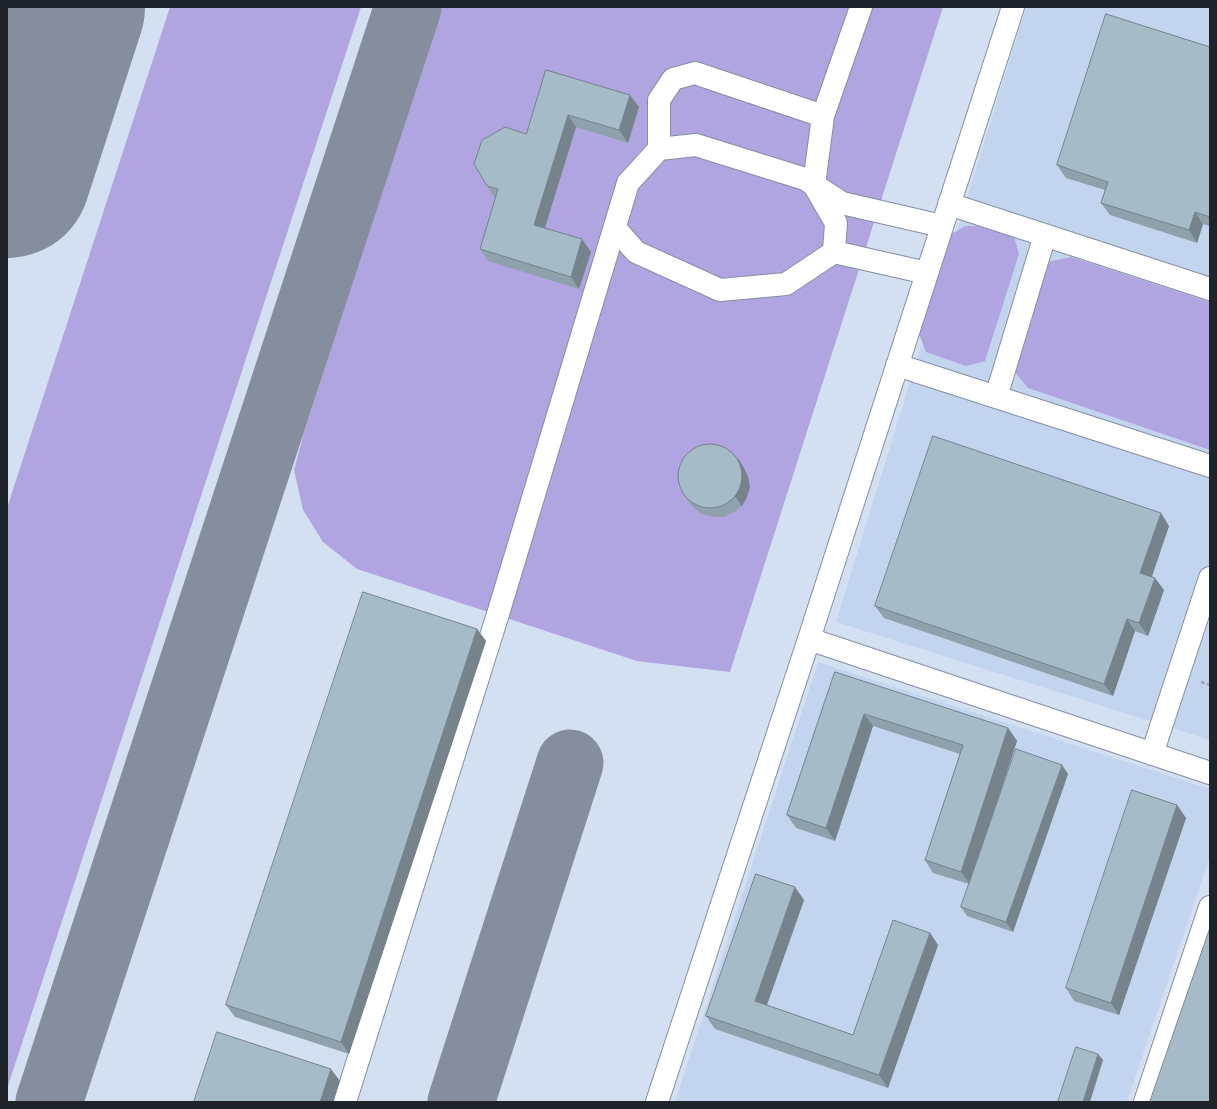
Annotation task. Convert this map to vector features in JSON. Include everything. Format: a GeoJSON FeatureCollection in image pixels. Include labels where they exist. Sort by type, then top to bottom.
{"type":"FeatureCollection","features":[{"type":"Feature","properties":{"kind":"street"},"geometry":{"type":"LineString","coordinates":[[834,252],[836,224],[814,185],[823,116],[861,7]]}},
{"type":"Feature","properties":{"kind":"street"},"geometry":{"type":"LineString","coordinates":[[657,1102],[809,639],[1013,7]]}},
{"type":"Feature","properties":{"kind":"street"},"geometry":{"type":"LineString","coordinates":[[660,149],[660,100],[672,79],[695,73],[823,116]]}},
{"type":"Feature","properties":{"kind":"street"},"geometry":{"type":"LineString","coordinates":[[345,1102],[498,614],[628,183],[660,149],[696,145],[805,179],[842,203],[942,226]]}},
{"type":"Feature","properties":{"kind":"street"},"geometry":{"type":"LineString","coordinates":[[949,204],[1210,289]]}},
{"type":"Feature","properties":{"kind":"street"},"geometry":{"type":"LineString","coordinates":[[615,228],[636,252],[720,290],[786,284],[834,252],[927,273]]}},
{"type":"Feature","properties":{"kind":"street"},"geometry":{"type":"LineString","coordinates":[[996,397],[1045,235]]}},
{"type":"Feature","properties":{"kind":"street"},"geometry":{"type":"LineString","coordinates":[[897,365],[1210,466]]}},
{"type":"Feature","properties":{"kind":"street"},"geometry":{"type":"LineString","coordinates":[[1152,754],[1210,578]]}},
{"type":"Feature","properties":{"kind":"street"},"geometry":{"type":"LineString","coordinates":[[809,639],[1210,773]]}},
{"type":"Feature","properties":{"kind":"street"},"geometry":{"type":"LineString","coordinates":[[1145,1102],[1210,907]]}},
{"type":"Feature","properties":{"kind":"shaded area"},"geometry":{"type":"Polygon","coordinates":[[[170,7],[361,7],[7,1089],[7,508],[170,7]]]}},
{"type":"Feature","properties":{"kind":"shaded area"},"geometry":{"type":"Polygon","coordinates":[[[442,7],[943,7],[730,672],[637,661],[357,569],[323,542],[303,510],[294,470],[304,432],[442,7]]]}},
{"type":"Feature","properties":{"kind":"shaded area"},"geometry":{"type":"Polygon","coordinates":[[[1026,7],[1210,7],[1210,740],[836,622],[1026,7]]]}},
{"type":"Feature","properties":{"kind":"shaded area"},"geometry":{"type":"Polygon","coordinates":[[[966,226],[992,226],[1014,236],[1019,254],[985,361],[966,366],[926,352],[919,334],[947,236],[966,226]]]}},
{"type":"Feature","properties":{"kind":"shaded area"},"geometry":{"type":"Polygon","coordinates":[[[1071,257],[1210,302],[1210,450],[1028,388],[1015,372],[1047,262],[1071,257]]]}},
{"type":"Feature","properties":{"kind":"shaded area"},"geometry":{"type":"Polygon","coordinates":[[[818,662],[1210,789],[1210,856],[1127,1102],[675,1102],[818,662]]]}},
{"type":"Feature","properties":{"kind":"building"},"geometry":{"type":"Polygon","coordinates":[[[1106,14],[1210,47],[1210,217],[1195,212],[1189,230],[1101,203],[1108,182],[1057,165],[1106,14]]]}},
{"type":"Feature","properties":{"kind":"building"},"geometry":{"type":"Polygon","coordinates":[[[546,70],[630,95],[619,130],[568,115],[534,225],[582,239],[571,277],[480,249],[498,189],[487,186],[474,164],[482,140],[505,127],[526,134],[546,70]]]}},
{"type":"Feature","properties":{"kind":"building"},"geometry":{"type":"Polygon","coordinates":[[[933,436],[1161,513],[1140,573],[1155,578],[1139,623],[1127,619],[1104,684],[875,606],[933,436]]]}},
{"type":"Feature","properties":{"kind":"building"},"geometry":{"type":"Polygon","coordinates":[[[704,444],[716,444],[733,453],[740,464],[742,476],[740,488],[733,499],[716,508],[704,508],[692,503],[683,494],[678,482],[678,470],[683,458],[692,449],[704,444]]]}},
{"type":"Feature","properties":{"kind":"building"},"geometry":{"type":"Polygon","coordinates":[[[363,592],[477,629],[341,1042],[226,1005],[363,592]]]}},
{"type":"Feature","properties":{"kind":"building"},"geometry":{"type":"Polygon","coordinates":[[[835,672],[1008,728],[961,872],[925,860],[963,745],[864,714],[826,828],[787,815],[835,672]]]}},
{"type":"Feature","properties":{"kind":"building"},"geometry":{"type":"Polygon","coordinates":[[[1016,749],[1062,765],[1006,922],[961,907],[1016,749]]]}},
{"type":"Feature","properties":{"kind":"building"},"geometry":{"type":"Polygon","coordinates":[[[1132,790],[1177,805],[1111,1003],[1066,988],[1132,790]]]}},
{"type":"Feature","properties":{"kind":"building"},"geometry":{"type":"Polygon","coordinates":[[[756,874],[795,887],[755,1001],[853,1035],[893,920],[930,933],[879,1075],[706,1016],[756,874]]]}},
{"type":"Feature","properties":{"kind":"building"},"geometry":{"type":"Polygon","coordinates":[[[1210,928],[1210,1102],[1150,1102],[1210,928]]]}},
{"type":"Feature","properties":{"kind":"building"},"geometry":{"type":"Polygon","coordinates":[[[217,1032],[331,1069],[320,1102],[194,1102],[217,1032]]]}},
{"type":"Feature","properties":{"kind":"building"},"geometry":{"type":"Polygon","coordinates":[[[1076,1047],[1098,1054],[1083,1102],[1058,1102],[1076,1047]]]}},
{"type":"Feature","properties":{"kind":"taxiway"},"geometry":{"type":"LineString","coordinates":[[49,1102],[408,7]]}},
{"type":"Feature","properties":{"kind":"taxiway"},"geometry":{"type":"LineString","coordinates":[[461,1102],[570,763]]}},
{"type":"Feature","properties":{"kind":"runway"},"geometry":{"type":"LineString","coordinates":[[7,174],[61,7]]}}]}
